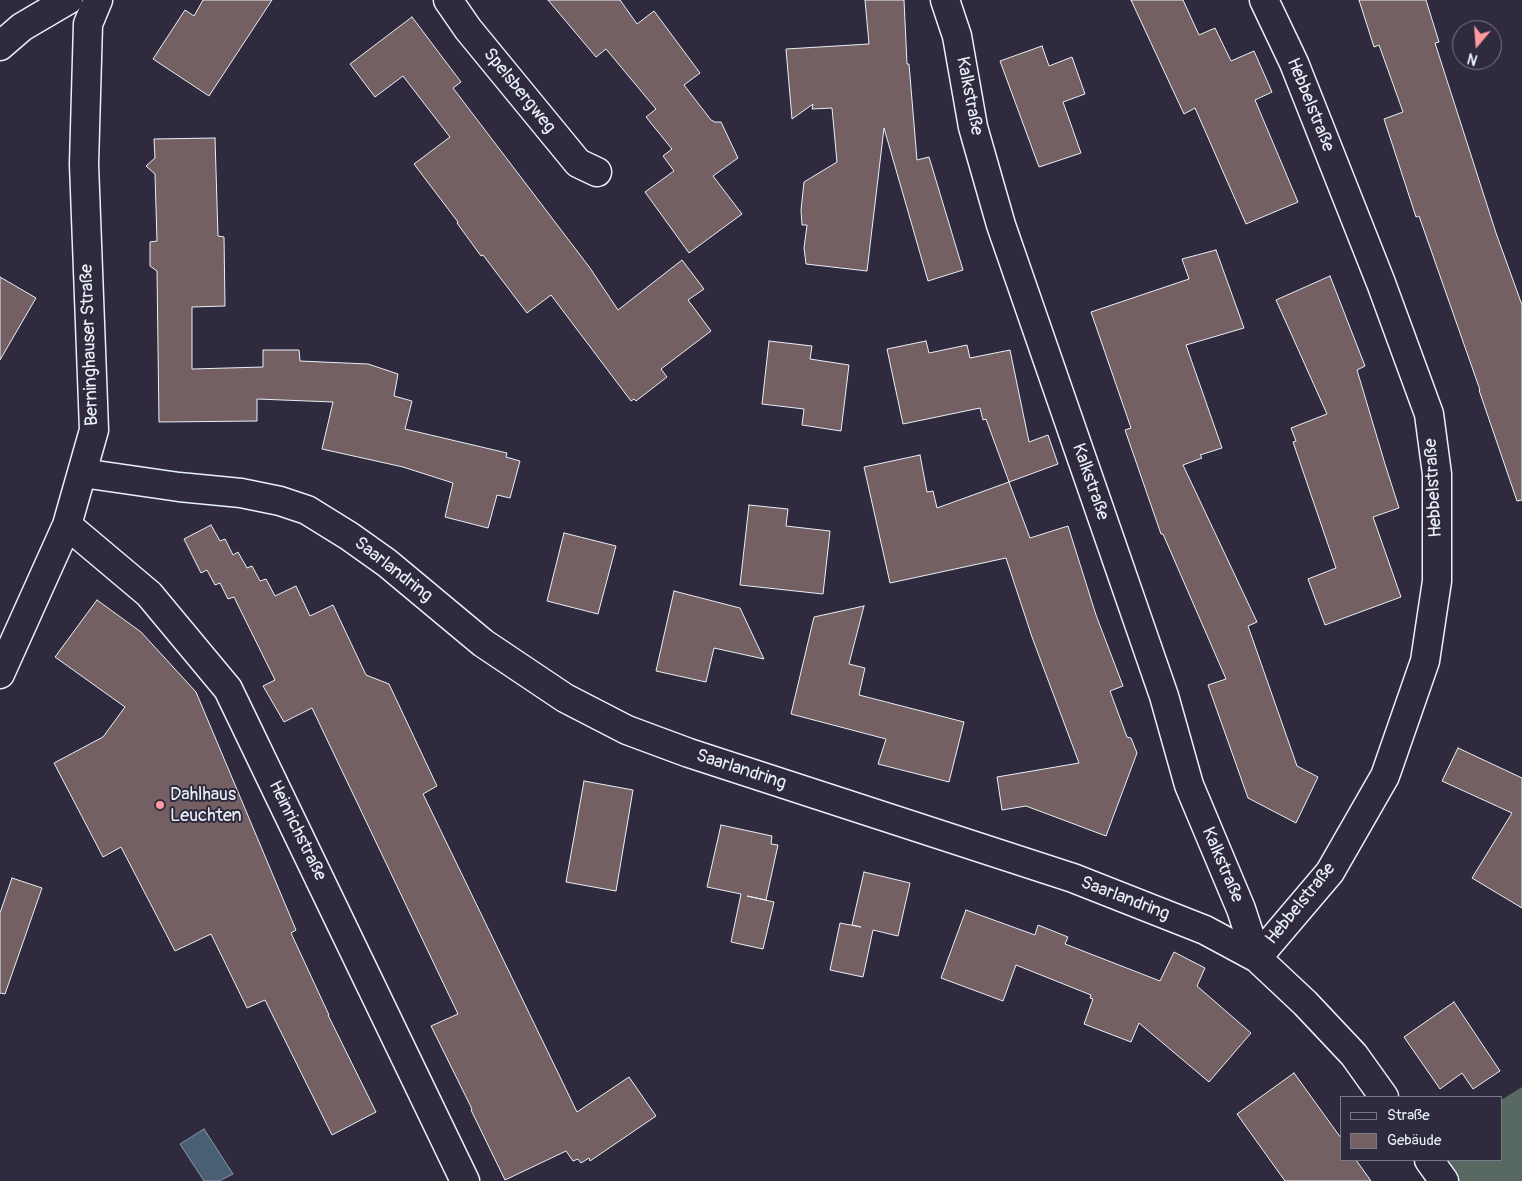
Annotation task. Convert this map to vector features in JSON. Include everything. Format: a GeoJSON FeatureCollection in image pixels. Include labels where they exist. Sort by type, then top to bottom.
{"type":"FeatureCollection","features":[{"type":"Feature","properties":{"kind":"street"},"geometry":{"type":"LineString","coordinates":[[0,46],[22,27],[68,0]]}},
{"type":"Feature","properties":{"kind":"street","name":"Berninghauser Straße"},"geometry":{"type":"LineString","coordinates":[[0,674],[67,525],[94,430],[84,164],[88,24],[98,0]]}},
{"type":"Feature","properties":{"kind":"street","name":"Spelsbergweg"},"geometry":{"type":"LineString","coordinates":[[448,0],[468,29],[578,163],[597,172]]}},
{"type":"Feature","properties":{"kind":"street","name":"Kalkstraße"},"geometry":{"type":"LineString","coordinates":[[945,0],[957,36],[973,127],[1001,225],[1160,686],[1189,785],[1241,909],[1257,958]]}},
{"type":"Feature","properties":{"kind":"street","name":"Hebbelstraße"},"geometry":{"type":"LineString","coordinates":[[1257,958],[1330,872],[1385,776],[1425,661],[1437,582],[1437,474],[1429,414],[1381,283],[1294,63],[1264,0]]}},
{"type":"Feature","properties":{"kind":"street","name":"Saarlandring"},"geometry":{"type":"LineString","coordinates":[[82,473],[179,487],[241,493],[280,501],[307,510],[349,536],[387,563],[484,643],[565,698],[627,730],[689,753],[1072,878],[1204,930],[1257,958],[1305,1003],[1354,1055],[1383,1096]]}},
{"type":"Feature","properties":{"kind":"street","name":"Heinrichstraße"},"geometry":{"type":"LineString","coordinates":[[67,525],[149,594],[228,689],[465,1181]]}},
{"type":"Feature","properties":{"kind":"street"},"geometry":{"type":"LineString","coordinates":[[1430,1161],[1444,1181]]}},
{"type":"Feature","properties":{"kind":"green space"},"geometry":{"type":"Polygon","coordinates":[[[1522,1087],[1522,1181],[1459,1181],[1444,1161],[1502,1161],[1502,1099],[1522,1087]]]}},
{"type":"Feature","properties":{"kind":"water"},"geometry":{"type":"Polygon","coordinates":[[[204,1129],[233,1174],[219,1181],[204,1181],[180,1144],[204,1129]]]}},
{"type":"Feature","properties":{"kind":"building"},"geometry":{"type":"Polygon","coordinates":[[[203,0],[272,0],[209,96],[153,59],[185,10],[194,16],[203,0]]]}},
{"type":"Feature","properties":{"kind":"building"},"geometry":{"type":"Polygon","coordinates":[[[548,0],[620,0],[637,24],[654,11],[700,73],[684,85],[711,120],[721,122],[738,158],[713,176],[742,214],[689,253],[645,192],[674,171],[663,156],[672,149],[646,117],[656,109],[606,49],[596,57],[548,0]]]}},
{"type":"Feature","properties":{"kind":"building"},"geometry":{"type":"Polygon","coordinates":[[[865,0],[904,0],[907,64],[909,64],[917,160],[929,157],[963,270],[928,281],[884,128],[867,271],[806,264],[804,248],[807,225],[802,225],[801,210],[804,182],[837,162],[832,108],[812,109],[813,104],[792,119],[786,49],[869,44],[865,0]]]}},
{"type":"Feature","properties":{"kind":"building"},"geometry":{"type":"Polygon","coordinates":[[[1131,0],[1183,0],[1199,35],[1215,28],[1231,61],[1254,51],[1272,92],[1255,100],[1298,202],[1246,224],[1195,108],[1184,114],[1131,0]]]}},
{"type":"Feature","properties":{"kind":"building"},"geometry":{"type":"Polygon","coordinates":[[[1359,0],[1426,0],[1439,42],[1435,43],[1496,233],[1522,305],[1522,500],[1517,501],[1419,216],[1416,217],[1384,119],[1403,112],[1379,45],[1374,47],[1359,0]]]}},
{"type":"Feature","properties":{"kind":"building"},"geometry":{"type":"Polygon","coordinates":[[[412,17],[461,82],[453,88],[590,268],[618,310],[682,260],[704,289],[688,300],[711,331],[661,369],[667,377],[636,401],[634,399],[631,401],[551,295],[527,313],[483,255],[481,256],[414,164],[450,137],[403,76],[375,97],[350,64],[412,17]]]}},
{"type":"Feature","properties":{"kind":"building"},"geometry":{"type":"Polygon","coordinates":[[[1042,46],[1049,66],[1072,57],[1085,94],[1063,102],[1081,153],[1039,167],[1000,61],[1042,46]]]}},
{"type":"Feature","properties":{"kind":"building"},"geometry":{"type":"Polygon","coordinates":[[[215,138],[218,236],[224,237],[225,306],[192,307],[192,369],[263,367],[263,350],[299,350],[300,361],[368,364],[398,374],[394,396],[412,401],[405,429],[507,453],[506,457],[520,461],[510,498],[497,495],[488,528],[445,517],[453,483],[403,467],[322,449],[333,402],[257,399],[257,421],[159,422],[157,271],[150,266],[150,242],[157,241],[155,174],[146,166],[155,158],[154,139],[215,138]]]}},
{"type":"Feature","properties":{"kind":"building"},"geometry":{"type":"Polygon","coordinates":[[[1216,250],[1244,328],[1186,345],[1222,448],[1200,455],[1202,458],[1183,465],[1257,622],[1248,626],[1297,766],[1318,777],[1296,823],[1248,798],[1208,685],[1226,679],[1163,534],[1161,534],[1125,430],[1131,428],[1091,312],[1189,279],[1182,259],[1216,250]]]}},
{"type":"Feature","properties":{"kind":"building"},"geometry":{"type":"Polygon","coordinates":[[[1330,276],[1365,366],[1357,370],[1399,508],[1373,517],[1401,597],[1325,625],[1308,579],[1336,568],[1293,442],[1296,441],[1291,428],[1327,414],[1276,300],[1330,276]]]}},
{"type":"Feature","properties":{"kind":"building"},"geometry":{"type":"Polygon","coordinates":[[[0,277],[36,298],[0,360],[0,277]]]}},
{"type":"Feature","properties":{"kind":"building"},"geometry":{"type":"Polygon","coordinates":[[[769,341],[812,346],[810,359],[849,365],[841,431],[802,425],[804,409],[762,404],[769,341]]]}},
{"type":"Feature","properties":{"kind":"building"},"geometry":{"type":"Polygon","coordinates":[[[926,341],[929,353],[967,345],[970,358],[1010,350],[1029,442],[1048,435],[1058,464],[1009,482],[986,419],[983,420],[980,408],[903,424],[887,349],[926,341]]]}},
{"type":"Feature","properties":{"kind":"building"},"geometry":{"type":"Polygon","coordinates":[[[920,455],[927,492],[933,491],[937,508],[1009,482],[1030,538],[1068,526],[1096,615],[1123,686],[1110,691],[1127,737],[1131,738],[1137,753],[1106,836],[1026,806],[1002,810],[997,777],[1079,763],[1032,637],[1006,558],[890,583],[864,467],[920,455]]]}},
{"type":"Feature","properties":{"kind":"building"},"geometry":{"type":"Polygon","coordinates":[[[749,505],[788,509],[786,526],[830,531],[823,594],[740,585],[749,505]]]}},
{"type":"Feature","properties":{"kind":"building"},"geometry":{"type":"Polygon","coordinates":[[[211,525],[220,541],[225,539],[233,555],[238,552],[247,568],[252,566],[260,581],[266,579],[275,596],[296,586],[310,616],[333,605],[366,675],[389,684],[437,786],[423,794],[577,1112],[629,1077],[656,1116],[590,1161],[589,1158],[581,1163],[578,1159],[573,1161],[566,1151],[505,1180],[431,1026],[458,1014],[312,708],[284,722],[263,686],[275,680],[234,597],[228,599],[220,583],[215,585],[207,570],[201,573],[184,539],[211,525]]]}},
{"type":"Feature","properties":{"kind":"building"},"geometry":{"type":"Polygon","coordinates":[[[564,533],[616,546],[598,614],[547,601],[564,533]]]}},
{"type":"Feature","properties":{"kind":"building"},"geometry":{"type":"Polygon","coordinates":[[[674,591],[740,608],[764,659],[714,648],[706,682],[656,671],[674,591]]]}},
{"type":"Feature","properties":{"kind":"building","name":"Dahlhaus Leuchten"},"geometry":{"type":"Polygon","coordinates":[[[97,600],[141,632],[196,692],[296,930],[291,933],[328,1015],[376,1112],[332,1135],[265,1000],[247,1008],[211,934],[175,951],[121,847],[103,857],[54,763],[103,737],[125,707],[55,657],[97,600]]]}},
{"type":"Feature","properties":{"kind":"building"},"geometry":{"type":"Polygon","coordinates":[[[864,606],[849,664],[865,668],[859,695],[964,722],[949,782],[878,764],[886,739],[791,714],[814,617],[864,606]]]}},
{"type":"Feature","properties":{"kind":"building"},"geometry":{"type":"Polygon","coordinates":[[[1458,748],[1522,778],[1522,908],[1472,878],[1512,813],[1442,781],[1458,748]]]}},
{"type":"Feature","properties":{"kind":"building"},"geometry":{"type":"Polygon","coordinates":[[[584,781],[633,790],[616,891],[566,882],[584,781]]]}},
{"type":"Feature","properties":{"kind":"building"},"geometry":{"type":"Polygon","coordinates":[[[721,825],[772,836],[771,844],[778,845],[766,900],[747,896],[774,902],[763,949],[731,942],[741,894],[707,887],[721,825]]]}},
{"type":"Feature","properties":{"kind":"building"},"geometry":{"type":"Polygon","coordinates":[[[864,872],[910,883],[898,936],[873,930],[863,977],[830,970],[840,923],[861,927],[852,925],[864,872]]]}},
{"type":"Feature","properties":{"kind":"building"},"geometry":{"type":"Polygon","coordinates":[[[12,878],[42,888],[5,994],[0,993],[0,913],[12,878]]]}},
{"type":"Feature","properties":{"kind":"building"},"geometry":{"type":"Polygon","coordinates":[[[966,910],[1035,935],[1038,925],[1068,937],[1065,944],[1160,981],[1174,952],[1205,968],[1197,986],[1251,1033],[1209,1082],[1139,1023],[1131,1042],[1084,1024],[1093,999],[1090,998],[1091,995],[1016,965],[1003,1001],[941,978],[966,910]]]}},
{"type":"Feature","properties":{"kind":"building"},"geometry":{"type":"Polygon","coordinates":[[[1454,1002],[1500,1071],[1473,1089],[1462,1073],[1440,1089],[1404,1037],[1454,1002]]]}},
{"type":"Feature","properties":{"kind":"building"},"geometry":{"type":"Polygon","coordinates":[[[1294,1073],[1340,1137],[1340,1161],[1357,1161],[1371,1181],[1285,1181],[1237,1114],[1294,1073]]]}},
{"type":"Feature","properties":{"kind":"place","name":"Dahlhaus Leuchten"},"geometry":{"type":"Point","coordinates":[160,805]}}]}
